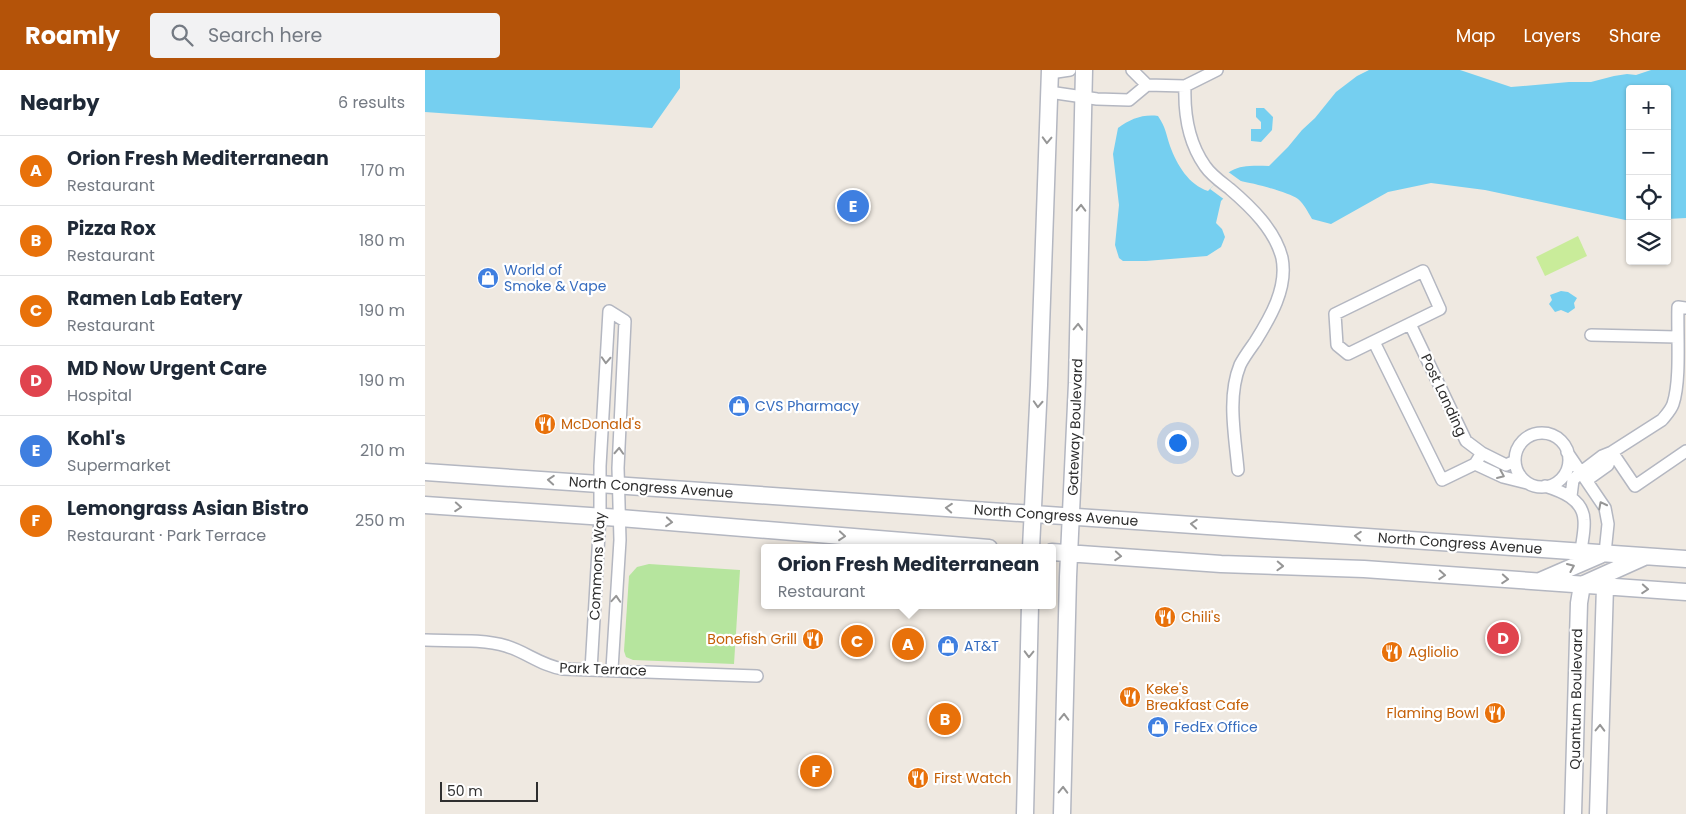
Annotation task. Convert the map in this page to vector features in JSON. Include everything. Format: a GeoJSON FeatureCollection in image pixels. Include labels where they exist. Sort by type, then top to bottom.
{"type":"FeatureCollection","features":[{"type":"Feature","properties":{"kind":"main road","name":"Gateway Boulevard"},"geometry":{"type":"LineString","coordinates":[[1062,814],[1069,553],[1077,364],[1084,70]]}},
{"type":"Feature","properties":{"kind":"main road"},"geometry":{"type":"LineString","coordinates":[[1031,544],[1050,71]]}},
{"type":"Feature","properties":{"kind":"main road","name":"North Congress Avenue"},"geometry":{"type":"LineString","coordinates":[[425,472],[1686,559]]}},
{"type":"Feature","properties":{"kind":"main road"},"geometry":{"type":"LineString","coordinates":[[425,505],[600,516],[940,544]]}},
{"type":"Feature","properties":{"kind":"main road"},"geometry":{"type":"LineString","coordinates":[[1056,552],[1229,564],[1364,569],[1686,592]]}},
{"type":"Feature","properties":{"kind":"main road"},"geometry":{"type":"LineString","coordinates":[[1538,582],[1605,553]]}},
{"type":"Feature","properties":{"kind":"main road"},"geometry":{"type":"LineString","coordinates":[[1582,585],[1646,556]]}},
{"type":"Feature","properties":{"kind":"main road","name":"Quantum Boulevard"},"geometry":{"type":"LineString","coordinates":[[1573,814],[1579,612],[1582,585]]}},
{"type":"Feature","properties":{"kind":"main road","name":"Quantum Boulevard"},"geometry":{"type":"LineString","coordinates":[[1598,814],[1605,586]]}},
{"type":"Feature","properties":{"kind":"main road"},"geometry":{"type":"LineString","coordinates":[[1025,814],[1030,609]]}},
{"type":"Feature","properties":{"kind":"street"},"geometry":{"type":"LineString","coordinates":[[1050,71],[1070,70]]}},
{"type":"Feature","properties":{"kind":"street"},"geometry":{"type":"LineString","coordinates":[[1132,70],[1147,85]]}},
{"type":"Feature","properties":{"kind":"street"},"geometry":{"type":"LineString","coordinates":[[1049,92],[1102,99],[1129,100],[1147,85],[1185,86],[1217,70]]}},
{"type":"Feature","properties":{"kind":"street"},"geometry":{"type":"LineString","coordinates":[[1185,86],[1186,123],[1194,146],[1205,165],[1259,218],[1275,240],[1282,258],[1283,274],[1272,314],[1240,364],[1235,382],[1233,401],[1238,470]]}},
{"type":"Feature","properties":{"kind":"street"},"geometry":{"type":"LineString","coordinates":[[1423,272],[1441,309],[1374,342],[1348,354],[1337,345],[1335,314],[1423,272]]}},
{"type":"Feature","properties":{"kind":"street"},"geometry":{"type":"LineString","coordinates":[[1571,496],[1573,480],[1609,465],[1612,452],[1662,420],[1673,405],[1677,378],[1677,337],[1682,308]]}},
{"type":"Feature","properties":{"kind":"street","name":"Commons Way"},"geometry":{"type":"LineString","coordinates":[[591,670],[609,311],[625,321],[618,468],[620,518],[612,669]]}},
{"type":"Feature","properties":{"kind":"street","name":"Post Landing"},"geometry":{"type":"LineString","coordinates":[[1410,324],[1466,442],[1482,454],[1506,466],[1515,461]]}},
{"type":"Feature","properties":{"kind":"street"},"geometry":{"type":"LineString","coordinates":[[1591,334],[1677,337]]}},
{"type":"Feature","properties":{"kind":"street"},"geometry":{"type":"LineString","coordinates":[[1374,342],[1442,480],[1475,464],[1482,454]]}},
{"type":"Feature","properties":{"kind":"street"},"geometry":{"type":"LineString","coordinates":[[1528,483],[1517,470],[1515,461],[1519,445],[1525,438],[1533,434],[1550,434],[1558,438],[1564,444],[1605,508],[1608,524],[1605,553]]}},
{"type":"Feature","properties":{"kind":"street"},"geometry":{"type":"LineString","coordinates":[[1475,464],[1503,477],[1536,486],[1545,486],[1553,484],[1564,475],[1568,461],[1567,451]]}},
{"type":"Feature","properties":{"kind":"street"},"geometry":{"type":"LineString","coordinates":[[1612,452],[1635,486],[1686,451]]}},
{"type":"Feature","properties":{"kind":"street"},"geometry":{"type":"LineString","coordinates":[[1545,486],[1571,496],[1584,517],[1581,551]]}},
{"type":"Feature","properties":{"kind":"street","name":"Park Terrace"},"geometry":{"type":"LineString","coordinates":[[425,640],[503,645],[516,649],[549,666],[591,670],[612,669],[757,676]]}},
{"type":"Feature","properties":{"kind":"green space"},"geometry":{"type":"Polygon","coordinates":[[[1578,236],[1587,256],[1545,276],[1536,257],[1578,236]]]}},
{"type":"Feature","properties":{"kind":"green space"},"geometry":{"type":"Polygon","coordinates":[[[649,564],[740,570],[734,664],[633,660],[626,657],[624,651],[629,576],[637,567],[649,564]]]}},
{"type":"Feature","properties":{"kind":"water"},"geometry":{"type":"Polygon","coordinates":[[[425,70],[680,70],[680,88],[652,128],[425,112],[425,70]]]}},
{"type":"Feature","properties":{"kind":"water"},"geometry":{"type":"Polygon","coordinates":[[[1369,70],[1460,70],[1511,87],[1591,82],[1614,76],[1636,75],[1651,70],[1686,70],[1686,218],[1671,219],[1671,85],[1626,85],[1626,220],[1485,190],[1431,183],[1388,192],[1331,224],[1312,219],[1302,203],[1293,196],[1240,181],[1221,201],[1216,223],[1222,229],[1225,237],[1221,247],[1207,256],[1146,261],[1123,261],[1119,258],[1115,245],[1119,205],[1113,154],[1118,128],[1137,118],[1158,116],[1180,167],[1189,179],[1208,191],[1235,169],[1249,166],[1269,166],[1315,118],[1336,92],[1357,76],[1369,70]]]}},
{"type":"Feature","properties":{"kind":"water"},"geometry":{"type":"Polygon","coordinates":[[[1256,108],[1264,108],[1273,117],[1272,130],[1261,142],[1251,141],[1251,129],[1261,129],[1261,122],[1256,117],[1256,108]]]}},
{"type":"Feature","properties":{"kind":"water"},"geometry":{"type":"Polygon","coordinates":[[[1561,291],[1568,292],[1577,298],[1574,303],[1575,308],[1568,313],[1561,310],[1555,312],[1549,304],[1552,300],[1550,295],[1561,291]]]}},
{"type":"Feature","properties":{"kind":"pier"},"geometry":{"type":"Polygon","coordinates":[[[1227,171],[1245,184],[1241,184],[1225,200],[1210,189],[1227,171]]]}},
{"type":"Feature","properties":{"kind":"place","name":"Kohl's"},"geometry":{"type":"Point","coordinates":[853,206]}},
{"type":"Feature","properties":{"kind":"place","name":"World of Smoke & Vape"},"geometry":{"type":"Point","coordinates":[488,278]}},
{"type":"Feature","properties":{"kind":"place","name":"CVS Pharmacy"},"geometry":{"type":"Point","coordinates":[739,406]}},
{"type":"Feature","properties":{"kind":"place","name":"McDonald's"},"geometry":{"type":"Point","coordinates":[545,424]}},
{"type":"Feature","properties":{"kind":"place","name":"Chili's"},"geometry":{"type":"Point","coordinates":[1165,617]}},
{"type":"Feature","properties":{"kind":"place","name":"MD Now Urgent Care"},"geometry":{"type":"Point","coordinates":[1503,638]}},
{"type":"Feature","properties":{"kind":"place","name":"Bonefish Grill"},"geometry":{"type":"Point","coordinates":[813,639]}},
{"type":"Feature","properties":{"kind":"place","name":"Ramen Lab Eatery"},"geometry":{"type":"Point","coordinates":[857,641]}},
{"type":"Feature","properties":{"kind":"place","name":"Orion Fresh Mediterranean"},"geometry":{"type":"Point","coordinates":[908,644]}},
{"type":"Feature","properties":{"kind":"place","name":"AT&T"},"geometry":{"type":"Point","coordinates":[948,646]}},
{"type":"Feature","properties":{"kind":"place","name":"Agliolio"},"geometry":{"type":"Point","coordinates":[1392,652]}},
{"type":"Feature","properties":{"kind":"place","name":"Keke's Breakfast Cafe"},"geometry":{"type":"Point","coordinates":[1130,697]}},
{"type":"Feature","properties":{"kind":"place","name":"Flaming Bowl"},"geometry":{"type":"Point","coordinates":[1495,713]}},
{"type":"Feature","properties":{"kind":"place","name":"Pizza Rox"},"geometry":{"type":"Point","coordinates":[945,719]}},
{"type":"Feature","properties":{"kind":"place","name":"FedEx Office"},"geometry":{"type":"Point","coordinates":[1158,727]}},
{"type":"Feature","properties":{"kind":"place","name":"Lemongrass Asian Bistro"},"geometry":{"type":"Point","coordinates":[816,771]}},
{"type":"Feature","properties":{"kind":"place","name":"First Watch"},"geometry":{"type":"Point","coordinates":[918,778]}}]}
